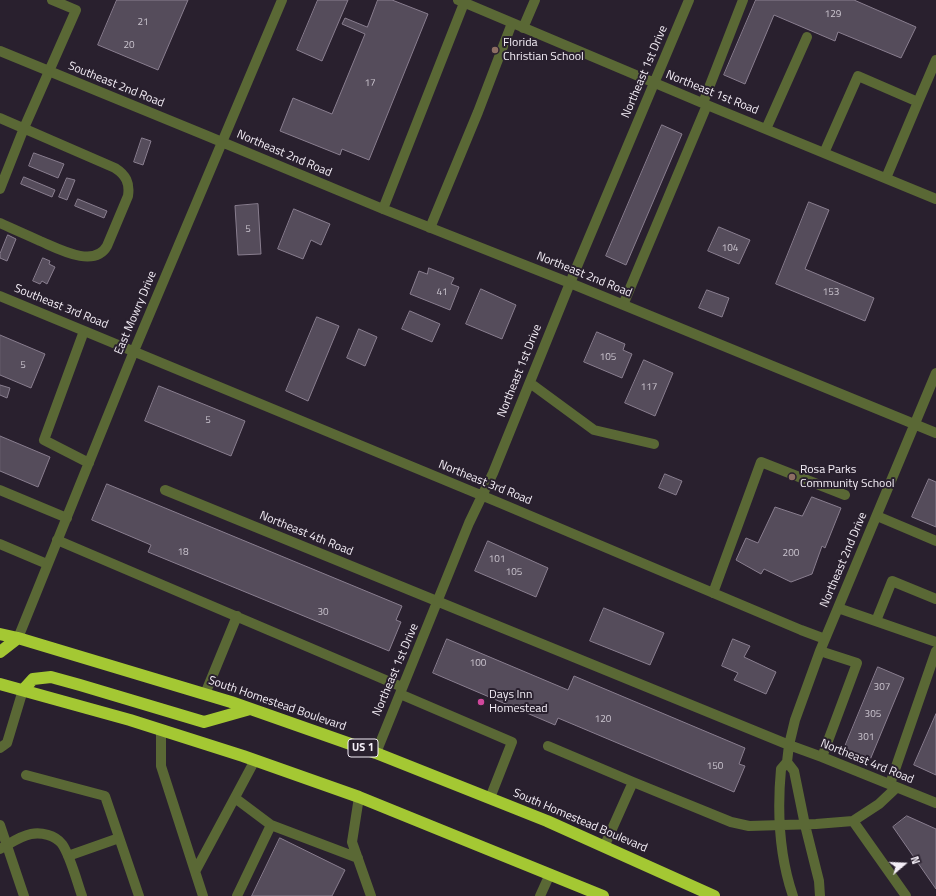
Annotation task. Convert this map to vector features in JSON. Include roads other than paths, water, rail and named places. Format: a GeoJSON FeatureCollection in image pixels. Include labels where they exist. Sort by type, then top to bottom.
{"type":"FeatureCollection","features":[{"type":"Feature","properties":{"kind":"highway","name":"South Homestead Boulevard"},"geometry":{"type":"LineString","coordinates":[[0,634],[18,638],[205,694],[376,753],[547,821],[714,896]]}},
{"type":"Feature","properties":{"kind":"highway"},"geometry":{"type":"LineString","coordinates":[[0,652],[18,638]]}},
{"type":"Feature","properties":{"kind":"highway"},"geometry":{"type":"LineString","coordinates":[[22,690],[33,679],[51,677],[80,684],[204,722],[250,709]]}},
{"type":"Feature","properties":{"kind":"highway"},"geometry":{"type":"LineString","coordinates":[[0,684],[161,730],[255,760],[359,796],[603,896]]}},
{"type":"Feature","properties":{"kind":"street"},"geometry":{"type":"LineString","coordinates":[[0,189],[24,128],[76,10],[52,0]]}},
{"type":"Feature","properties":{"kind":"street","name":"East Mowry Drive"},"geometry":{"type":"LineString","coordinates":[[18,638],[134,352],[282,0]]}},
{"type":"Feature","properties":{"kind":"street"},"geometry":{"type":"LineString","coordinates":[[523,28],[534,0]]}},
{"type":"Feature","properties":{"kind":"street","name":"Northeast 1st Drive"},"geometry":{"type":"LineString","coordinates":[[376,753],[438,603],[469,523],[530,384],[570,283],[689,0]]}},
{"type":"Feature","properties":{"kind":"street"},"geometry":{"type":"LineString","coordinates":[[623,305],[705,104],[743,0]]}},
{"type":"Feature","properties":{"kind":"street"},"geometry":{"type":"LineString","coordinates":[[383,209],[461,1]]}},
{"type":"Feature","properties":{"kind":"street","name":"Northeast 1st Road"},"geometry":{"type":"LineString","coordinates":[[461,1],[654,83],[936,198]]}},
{"type":"Feature","properties":{"kind":"street"},"geometry":{"type":"LineString","coordinates":[[430,228],[478,112],[512,23]]}},
{"type":"Feature","properties":{"kind":"street"},"geometry":{"type":"LineString","coordinates":[[766,129],[807,37]]}},
{"type":"Feature","properties":{"kind":"street","name":"Southeast 2nd Road"},"geometry":{"type":"LineString","coordinates":[[0,51],[223,142]]}},
{"type":"Feature","properties":{"kind":"street"},"geometry":{"type":"LineString","coordinates":[[886,178],[936,60]]}},
{"type":"Feature","properties":{"kind":"street"},"geometry":{"type":"LineString","coordinates":[[824,153],[858,76],[918,102]]}},
{"type":"Feature","properties":{"kind":"street"},"geometry":{"type":"LineString","coordinates":[[0,118],[116,168],[127,178],[130,188],[108,246],[98,255],[86,256],[71,254],[0,223]]}},
{"type":"Feature","properties":{"kind":"street","name":"Northeast 2nd Road"},"geometry":{"type":"LineString","coordinates":[[223,142],[383,209],[570,283],[936,433]]}},
{"type":"Feature","properties":{"kind":"street","name":"Southeast 3rd Road"},"geometry":{"type":"LineString","coordinates":[[0,296],[134,352]]}},
{"type":"Feature","properties":{"kind":"street"},"geometry":{"type":"LineString","coordinates":[[84,331],[44,440],[89,463]]}},
{"type":"Feature","properties":{"kind":"street","name":"Northeast 3rd Road"},"geometry":{"type":"LineString","coordinates":[[134,352],[825,639]]}},
{"type":"Feature","properties":{"kind":"street","name":"Northeast 2nd Drive"},"geometry":{"type":"LineString","coordinates":[[820,896],[819,881],[805,825],[794,771],[788,762],[789,745],[795,720],[820,651],[936,373]]}},
{"type":"Feature","properties":{"kind":"street"},"geometry":{"type":"LineString","coordinates":[[530,384],[594,430],[654,444]]}},
{"type":"Feature","properties":{"kind":"street"},"geometry":{"type":"LineString","coordinates":[[713,593],[761,462],[845,495]]}},
{"type":"Feature","properties":{"kind":"street"},"geometry":{"type":"LineString","coordinates":[[0,490],[67,518]]}},
{"type":"Feature","properties":{"kind":"street","name":"Northeast 4th Road"},"geometry":{"type":"LineString","coordinates":[[165,490],[438,603],[789,745]]}},
{"type":"Feature","properties":{"kind":"street"},"geometry":{"type":"LineString","coordinates":[[877,516],[936,541]]}},
{"type":"Feature","properties":{"kind":"street"},"geometry":{"type":"LineString","coordinates":[[57,540],[237,616],[512,742],[490,798]]}},
{"type":"Feature","properties":{"kind":"street"},"geometry":{"type":"LineString","coordinates":[[0,544],[47,564]]}},
{"type":"Feature","properties":{"kind":"street"},"geometry":{"type":"LineString","coordinates":[[876,621],[892,581],[936,599]]}},
{"type":"Feature","properties":{"kind":"street"},"geometry":{"type":"LineString","coordinates":[[838,608],[936,642]]}},
{"type":"Feature","properties":{"kind":"street"},"geometry":{"type":"LineString","coordinates":[[205,694],[237,616]]}},
{"type":"Feature","properties":{"kind":"street"},"geometry":{"type":"LineString","coordinates":[[820,651],[857,663],[822,757]]}},
{"type":"Feature","properties":{"kind":"street"},"geometry":{"type":"LineString","coordinates":[[548,746],[739,825],[779,826],[853,821],[879,804],[893,786],[936,651]]}},
{"type":"Feature","properties":{"kind":"street"},"geometry":{"type":"LineString","coordinates":[[0,748],[7,743],[22,690]]}},
{"type":"Feature","properties":{"kind":"street"},"geometry":{"type":"LineString","coordinates":[[161,730],[161,766],[196,870],[203,896]]}},
{"type":"Feature","properties":{"kind":"street","name":"Northeast 4rd Road"},"geometry":{"type":"LineString","coordinates":[[789,745],[936,803]]}},
{"type":"Feature","properties":{"kind":"street"},"geometry":{"type":"LineString","coordinates":[[196,870],[255,760]]}},
{"type":"Feature","properties":{"kind":"street","name":"Northeast 2nd Drive"},"geometry":{"type":"LineString","coordinates":[[788,762],[780,769],[778,802],[783,858],[793,896]]}},
{"type":"Feature","properties":{"kind":"street"},"geometry":{"type":"LineString","coordinates":[[26,775],[105,796],[139,896]]}},
{"type":"Feature","properties":{"kind":"street"},"geometry":{"type":"LineString","coordinates":[[604,847],[633,782]]}},
{"type":"Feature","properties":{"kind":"street"},"geometry":{"type":"LineString","coordinates":[[359,796],[352,842],[371,896]]}},
{"type":"Feature","properties":{"kind":"street"},"geometry":{"type":"LineString","coordinates":[[235,798],[271,826],[358,858]]}},
{"type":"Feature","properties":{"kind":"street"},"geometry":{"type":"LineString","coordinates":[[853,821],[906,896]]}},
{"type":"Feature","properties":{"kind":"street"},"geometry":{"type":"LineString","coordinates":[[0,825],[3,847],[24,896]]}},
{"type":"Feature","properties":{"kind":"street"},"geometry":{"type":"LineString","coordinates":[[237,896],[271,826]]}},
{"type":"Feature","properties":{"kind":"street"},"geometry":{"type":"LineString","coordinates":[[3,847],[31,834],[43,834],[54,837],[62,843],[82,896]]}},
{"type":"Feature","properties":{"kind":"street"},"geometry":{"type":"LineString","coordinates":[[68,856],[119,838]]}},
{"type":"Feature","properties":{"kind":"street"},"geometry":{"type":"LineString","coordinates":[[540,896],[550,874]]}},
{"type":"Feature","properties":{"kind":"place","name":"Florida Christian School"},"geometry":{"type":"Point","coordinates":[495,50]}},
{"type":"Feature","properties":{"kind":"place","name":"Rosa Parks Community School"},"geometry":{"type":"Point","coordinates":[792,477]}},
{"type":"Feature","properties":{"kind":"place","name":"Days Inn Homestead"},"geometry":{"type":"Point","coordinates":[481,702]}}]}
